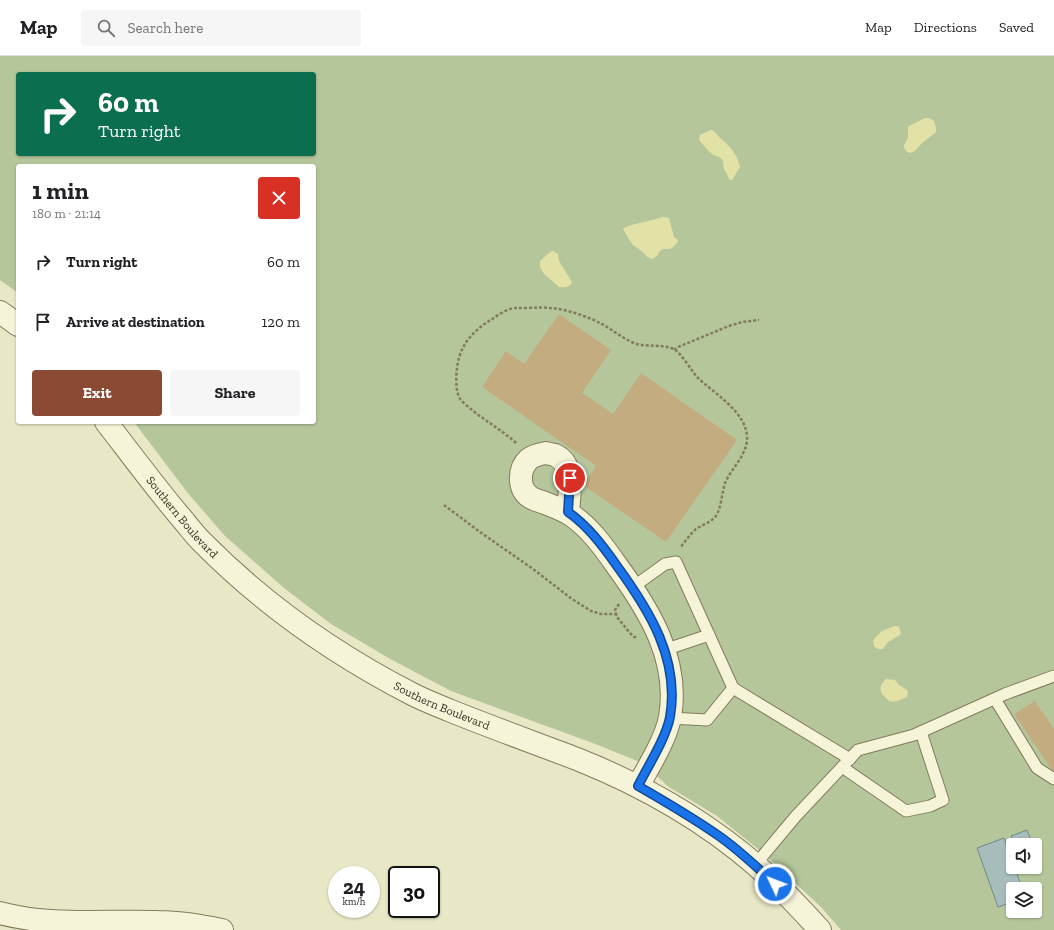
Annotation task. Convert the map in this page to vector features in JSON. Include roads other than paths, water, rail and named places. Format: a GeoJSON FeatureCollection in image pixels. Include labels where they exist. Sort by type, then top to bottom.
{"type":"FeatureCollection","features":[{"type":"Feature","properties":{"kind":"street"},"geometry":{"type":"LineString","coordinates":[[0,312],[16,324]]}},
{"type":"Feature","properties":{"kind":"street","name":"Southern Boulevard"},"geometry":{"type":"LineString","coordinates":[[108,424],[157,489],[200,540],[234,573],[274,607],[322,642],[369,671],[417,696],[486,725],[579,760],[638,786],[681,810],[713,832],[755,865],[794,901],[820,930]]}},
{"type":"Feature","properties":{"kind":"street"},"geometry":{"type":"LineString","coordinates":[[568,512],[570,478],[568,469],[563,461],[555,456],[546,453],[536,454],[530,458],[523,467],[520,479],[524,491],[531,498],[545,502],[568,512],[602,544],[633,587],[648,613],[658,632],[670,668],[672,690],[670,718],[663,737],[638,786]]}},
{"type":"Feature","properties":{"kind":"street"},"geometry":{"type":"LineString","coordinates":[[0,913],[40,920],[159,922],[196,925],[222,930]]}},
{"type":"Feature","properties":{"kind":"lane"},"geometry":{"type":"LineString","coordinates":[[633,587],[665,564],[676,562],[733,688],[850,759]]}},
{"type":"Feature","properties":{"kind":"lane"},"geometry":{"type":"LineString","coordinates":[[664,650],[709,635]]}},
{"type":"Feature","properties":{"kind":"lane"},"geometry":{"type":"LineString","coordinates":[[755,865],[796,816],[858,750],[914,735],[995,699],[1054,676]]}},
{"type":"Feature","properties":{"kind":"lane"},"geometry":{"type":"LineString","coordinates":[[670,718],[707,720],[733,688]]}},
{"type":"Feature","properties":{"kind":"lane"},"geometry":{"type":"LineString","coordinates":[[995,699],[1037,768],[1054,779]]}},
{"type":"Feature","properties":{"kind":"lane"},"geometry":{"type":"LineString","coordinates":[[842,767],[906,812],[930,806],[943,800],[920,732]]}}]}
